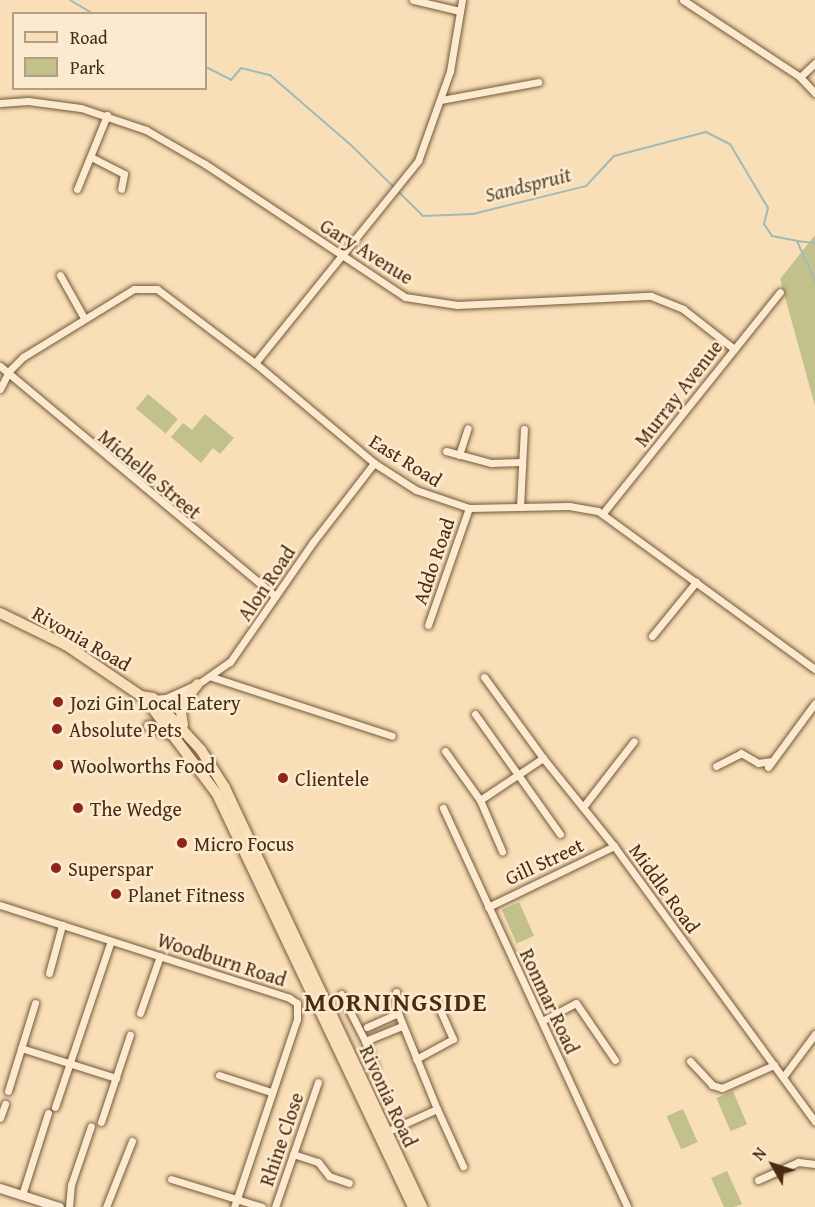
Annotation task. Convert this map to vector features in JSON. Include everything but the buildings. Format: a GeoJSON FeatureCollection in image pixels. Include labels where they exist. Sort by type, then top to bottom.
{"type":"FeatureCollection","features":[{"type":"Feature","properties":{"kind":"main road","name":"Rivonia Road"},"geometry":{"type":"LineString","coordinates":[[0,613],[101,665],[148,700],[161,706],[217,794],[382,1134],[422,1207]]}},
{"type":"Feature","properties":{"kind":"main road"},"geometry":{"type":"LineString","coordinates":[[149,726],[181,735],[180,706],[198,684]]}},
{"type":"Feature","properties":{"kind":"main road","name":"Rivonia Road"},"geometry":{"type":"LineString","coordinates":[[382,1134],[412,1207]]}},
{"type":"Feature","properties":{"kind":"main road"},"geometry":{"type":"LineString","coordinates":[[0,1188],[59,1207]]}},
{"type":"Feature","properties":{"kind":"street"},"geometry":{"type":"LineString","coordinates":[[413,0],[460,11]]}},
{"type":"Feature","properties":{"kind":"street"},"geometry":{"type":"LineString","coordinates":[[255,363],[405,179],[423,153],[441,100],[462,0]]}},
{"type":"Feature","properties":{"kind":"street"},"geometry":{"type":"LineString","coordinates":[[683,0],[694,3],[800,77],[815,93]]}},
{"type":"Feature","properties":{"kind":"street"},"geometry":{"type":"LineString","coordinates":[[800,77],[815,63]]}},
{"type":"Feature","properties":{"kind":"street"},"geometry":{"type":"LineString","coordinates":[[441,100],[507,91],[538,82]]}},
{"type":"Feature","properties":{"kind":"street","name":"Gary Avenue"},"geometry":{"type":"LineString","coordinates":[[0,103],[44,102],[107,115],[146,130],[205,164],[340,256],[405,297],[457,305],[640,295],[658,297],[690,314],[734,349]]}},
{"type":"Feature","properties":{"kind":"street"},"geometry":{"type":"LineString","coordinates":[[77,189],[107,115]]}},
{"type":"Feature","properties":{"kind":"street"},"geometry":{"type":"LineString","coordinates":[[91,158],[124,174],[122,189]]}},
{"type":"Feature","properties":{"kind":"street"},"geometry":{"type":"LineString","coordinates":[[60,275],[84,318]]}},
{"type":"Feature","properties":{"kind":"street","name":"East Road"},"geometry":{"type":"LineString","coordinates":[[9,371],[23,357],[134,289],[157,289],[255,363],[374,464],[433,499],[470,508],[569,506],[603,513],[815,669]]}},
{"type":"Feature","properties":{"kind":"street","name":"Murray Avenue"},"geometry":{"type":"LineString","coordinates":[[603,513],[780,292]]}},
{"type":"Feature","properties":{"kind":"street","name":"Michelle Street"},"geometry":{"type":"LineString","coordinates":[[0,366],[9,371],[66,424],[275,596]]}},
{"type":"Feature","properties":{"kind":"street"},"geometry":{"type":"LineString","coordinates":[[0,389],[9,371]]}},
{"type":"Feature","properties":{"kind":"street"},"geometry":{"type":"LineString","coordinates":[[459,455],[468,428]]}},
{"type":"Feature","properties":{"kind":"street"},"geometry":{"type":"LineString","coordinates":[[520,507],[524,429]]}},
{"type":"Feature","properties":{"kind":"street"},"geometry":{"type":"LineString","coordinates":[[446,451],[491,463],[521,462]]}},
{"type":"Feature","properties":{"kind":"street","name":"Alon Road"},"geometry":{"type":"LineString","coordinates":[[161,706],[212,677],[236,655],[275,596],[374,464]]}},
{"type":"Feature","properties":{"kind":"street","name":"Addo Road"},"geometry":{"type":"LineString","coordinates":[[428,625],[470,508]]}},
{"type":"Feature","properties":{"kind":"street"},"geometry":{"type":"LineString","coordinates":[[651,636],[696,582]]}},
{"type":"Feature","properties":{"kind":"street"},"geometry":{"type":"LineString","coordinates":[[212,677],[392,736]]}},
{"type":"Feature","properties":{"kind":"street","name":"Middle Road"},"geometry":{"type":"LineString","coordinates":[[484,677],[543,758],[614,846],[815,1122]]}},
{"type":"Feature","properties":{"kind":"street"},"geometry":{"type":"LineString","coordinates":[[716,766],[741,753],[758,763],[770,764],[815,703]]}},
{"type":"Feature","properties":{"kind":"street"},"geometry":{"type":"LineString","coordinates":[[476,714],[560,834]]}},
{"type":"Feature","properties":{"kind":"street"},"geometry":{"type":"LineString","coordinates":[[583,807],[634,741]]}},
{"type":"Feature","properties":{"kind":"street"},"geometry":{"type":"LineString","coordinates":[[445,751],[480,800],[502,851]]}},
{"type":"Feature","properties":{"kind":"street"},"geometry":{"type":"LineString","coordinates":[[480,800],[543,758]]}},
{"type":"Feature","properties":{"kind":"street","name":"Ronmar Road"},"geometry":{"type":"LineString","coordinates":[[443,808],[627,1207]]}},
{"type":"Feature","properties":{"kind":"street","name":"Gill Street"},"geometry":{"type":"LineString","coordinates":[[488,907],[614,846]]}},
{"type":"Feature","properties":{"kind":"street","name":"Woodburn Road"},"geometry":{"type":"LineString","coordinates":[[0,905],[289,998],[297,1003],[297,1019],[235,1203]]}},
{"type":"Feature","properties":{"kind":"street"},"geometry":{"type":"LineString","coordinates":[[49,973],[62,925]]}},
{"type":"Feature","properties":{"kind":"street"},"geometry":{"type":"LineString","coordinates":[[55,1107],[111,941]]}},
{"type":"Feature","properties":{"kind":"street"},"geometry":{"type":"LineString","coordinates":[[140,1013],[160,956]]}},
{"type":"Feature","properties":{"kind":"street"},"geometry":{"type":"LineString","coordinates":[[396,992],[402,1026],[463,1166]]}},
{"type":"Feature","properties":{"kind":"street"},"geometry":{"type":"LineString","coordinates":[[341,994],[375,1069]]}},
{"type":"Feature","properties":{"kind":"street"},"geometry":{"type":"LineString","coordinates":[[8,1091],[35,1003]]}},
{"type":"Feature","properties":{"kind":"street"},"geometry":{"type":"LineString","coordinates":[[542,1021],[576,1003],[615,1060]]}},
{"type":"Feature","properties":{"kind":"street"},"geometry":{"type":"LineString","coordinates":[[416,1059],[453,1039],[438,1006]]}},
{"type":"Feature","properties":{"kind":"street"},"geometry":{"type":"LineString","coordinates":[[367,1027],[398,1013]]}},
{"type":"Feature","properties":{"kind":"street"},"geometry":{"type":"LineString","coordinates":[[364,1041],[402,1026]]}},
{"type":"Feature","properties":{"kind":"street"},"geometry":{"type":"LineString","coordinates":[[783,1077],[815,1034]]}},
{"type":"Feature","properties":{"kind":"street"},"geometry":{"type":"LineString","coordinates":[[101,1122],[130,1035]]}},
{"type":"Feature","properties":{"kind":"street"},"geometry":{"type":"LineString","coordinates":[[21,1048],[116,1078]]}},
{"type":"Feature","properties":{"kind":"street"},"geometry":{"type":"LineString","coordinates":[[690,1061],[712,1085],[722,1088],[774,1065]]}},
{"type":"Feature","properties":{"kind":"street"},"geometry":{"type":"LineString","coordinates":[[219,1075],[271,1092]]}},
{"type":"Feature","properties":{"kind":"street","name":"Rhine Close"},"geometry":{"type":"LineString","coordinates":[[275,1207],[318,1082]]}},
{"type":"Feature","properties":{"kind":"street"},"geometry":{"type":"LineString","coordinates":[[0,1118],[5,1104]]}},
{"type":"Feature","properties":{"kind":"street"},"geometry":{"type":"LineString","coordinates":[[382,1134],[437,1109]]}},
{"type":"Feature","properties":{"kind":"street"},"geometry":{"type":"LineString","coordinates":[[22,1195],[48,1113]]}},
{"type":"Feature","properties":{"kind":"street"},"geometry":{"type":"LineString","coordinates":[[69,1207],[71,1185],[92,1126]]}},
{"type":"Feature","properties":{"kind":"street"},"geometry":{"type":"LineString","coordinates":[[106,1207],[132,1141]]}},
{"type":"Feature","properties":{"kind":"street"},"geometry":{"type":"LineString","coordinates":[[293,1154],[318,1162],[327,1175],[349,1183]]}},
{"type":"Feature","properties":{"kind":"street"},"geometry":{"type":"LineString","coordinates":[[758,1180],[798,1162],[815,1164]]}},
{"type":"Feature","properties":{"kind":"street","name":"Rhine Close"},"geometry":{"type":"LineString","coordinates":[[171,1179],[235,1203],[262,1207]]}},
{"type":"Feature","properties":{"kind":"green space"},"geometry":{"type":"Polygon","coordinates":[[[815,235],[815,406],[780,279],[815,235]]]}},
{"type":"Feature","properties":{"kind":"green space"},"geometry":{"type":"Polygon","coordinates":[[[148,394],[178,419],[166,434],[136,409],[148,394]]]}},
{"type":"Feature","properties":{"kind":"green space"},"geometry":{"type":"Polygon","coordinates":[[[205,414],[234,438],[220,454],[213,448],[201,463],[171,437],[183,423],[192,430],[205,414]]]}},
{"type":"Feature","properties":{"kind":"green space"},"geometry":{"type":"Polygon","coordinates":[[[519,902],[534,936],[517,944],[502,910],[519,902]]]}},
{"type":"Feature","properties":{"kind":"green space"},"geometry":{"type":"Polygon","coordinates":[[[733,1091],[747,1124],[730,1131],[716,1098],[733,1091]]]}},
{"type":"Feature","properties":{"kind":"green space"},"geometry":{"type":"Polygon","coordinates":[[[683,1109],[698,1142],[681,1149],[667,1116],[683,1109]]]}},
{"type":"Feature","properties":{"kind":"green space"},"geometry":{"type":"Polygon","coordinates":[[[727,1171],[742,1204],[734,1207],[724,1207],[711,1178],[727,1171]]]}},
{"type":"Feature","properties":{"kind":"waterway","name":"Sandspruit"},"geometry":{"type":"LineString","coordinates":[[70,0],[90,12]]}},
{"type":"Feature","properties":{"kind":"waterway","name":"Sandspruit"},"geometry":{"type":"LineString","coordinates":[[207,68],[231,80],[241,68],[270,75],[353,147],[423,216],[473,214],[586,186],[614,156],[706,132],[730,144],[768,208],[764,224],[772,236],[797,241],[815,281]]}},
{"type":"Feature","properties":{"kind":"waterway"},"geometry":{"type":"LineString","coordinates":[[797,241],[815,243]]}},
{"type":"Feature","properties":{"kind":"place","name":"Jozi Gin Local Eatery"},"geometry":{"type":"Point","coordinates":[58,702]}},
{"type":"Feature","properties":{"kind":"place","name":"Absolute Pets"},"geometry":{"type":"Point","coordinates":[57,729]}},
{"type":"Feature","properties":{"kind":"place","name":"Woolworths Food"},"geometry":{"type":"Point","coordinates":[58,765]}},
{"type":"Feature","properties":{"kind":"place","name":"Clientele"},"geometry":{"type":"Point","coordinates":[283,778]}},
{"type":"Feature","properties":{"kind":"place","name":"The Wedge"},"geometry":{"type":"Point","coordinates":[78,808]}},
{"type":"Feature","properties":{"kind":"place","name":"Micro Focus"},"geometry":{"type":"Point","coordinates":[182,843]}},
{"type":"Feature","properties":{"kind":"place","name":"Superspar"},"geometry":{"type":"Point","coordinates":[56,868]}},
{"type":"Feature","properties":{"kind":"place","name":"Planet Fitness"},"geometry":{"type":"Point","coordinates":[116,894]}},
{"type":"Feature","properties":{"kind":"district","name":"MORNINGSIDE"},"geometry":{"type":"Point","coordinates":[396,1002]}}]}
